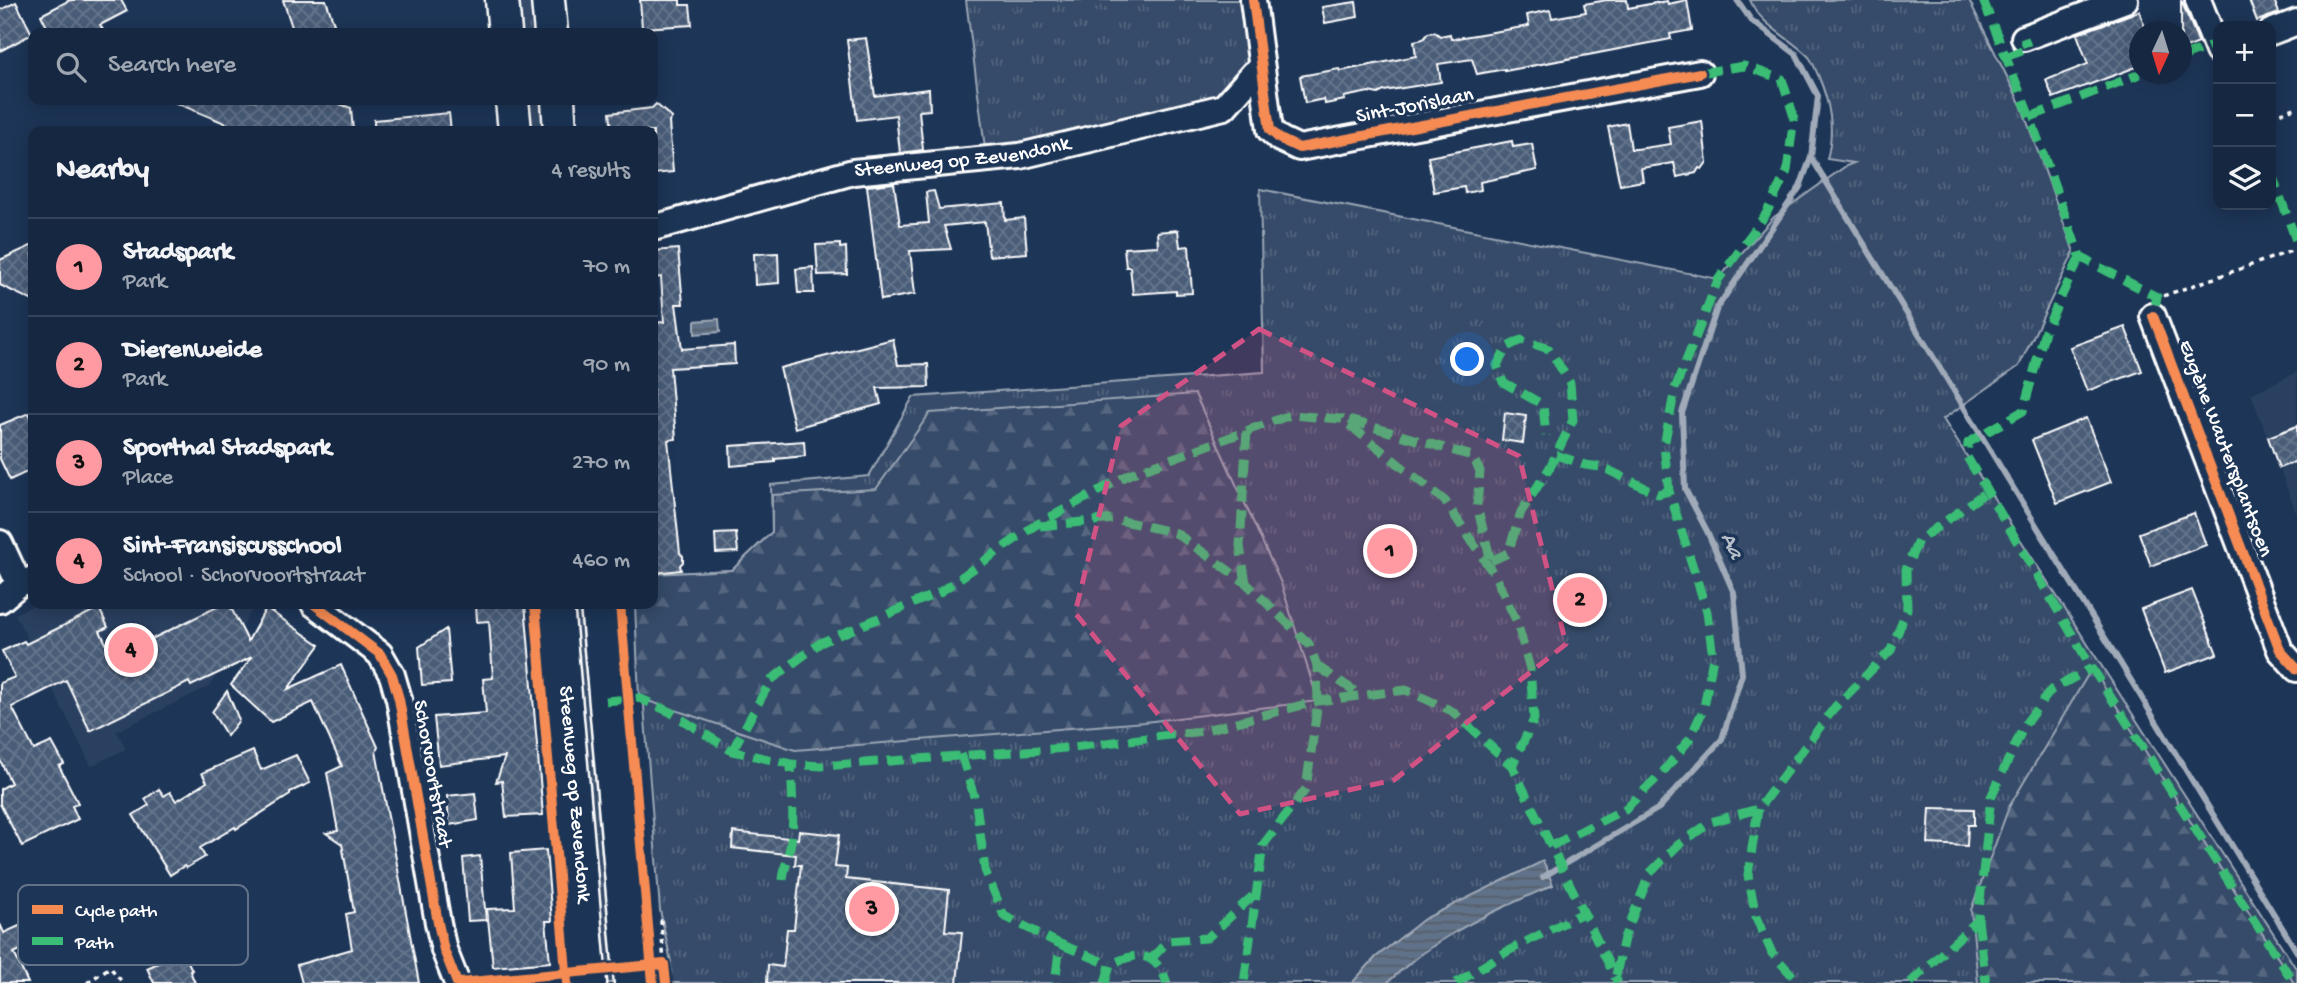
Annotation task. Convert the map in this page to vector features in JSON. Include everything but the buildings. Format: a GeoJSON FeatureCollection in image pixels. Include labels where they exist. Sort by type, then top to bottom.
{"type":"FeatureCollection","features":[{"type":"Feature","properties":{"kind":"main road"},"geometry":{"type":"LineString","coordinates":[[502,0],[505,28]]}},
{"type":"Feature","properties":{"kind":"main road"},"geometry":{"type":"LineString","coordinates":[[548,0],[551,28]]}},
{"type":"Feature","properties":{"kind":"main road"},"geometry":{"type":"LineString","coordinates":[[512,105],[515,126]]}},
{"type":"Feature","properties":{"kind":"main road"},"geometry":{"type":"LineString","coordinates":[[558,105],[560,126]]}},
{"type":"Feature","properties":{"kind":"main road","name":"Steenweg op Zevendonk"},"geometry":{"type":"LineString","coordinates":[[557,609],[590,983]]}},
{"type":"Feature","properties":{"kind":"main road","name":"Steenweg op Zevendonk"},"geometry":{"type":"LineString","coordinates":[[598,609],[639,974]]}},
{"type":"Feature","properties":{"kind":"street","name":"Sint-Jorislaan"},"geometry":{"type":"LineString","coordinates":[[1253,0],[1270,130],[1280,139],[1299,148],[1700,73]]}},
{"type":"Feature","properties":{"kind":"street"},"geometry":{"type":"LineString","coordinates":[[2024,38],[2125,0]]}},
{"type":"Feature","properties":{"kind":"street"},"geometry":{"type":"LineString","coordinates":[[2198,0],[2213,38]]}},
{"type":"Feature","properties":{"kind":"street"},"geometry":{"type":"LineString","coordinates":[[2276,30],[2297,22]]}},
{"type":"Feature","properties":{"kind":"street","name":"Steenweg op Zevendonk"},"geometry":{"type":"LineString","coordinates":[[658,227],[853,172],[1020,156],[1224,107],[1254,73],[1262,71]]}},
{"type":"Feature","properties":{"kind":"street","name":"Eugène Wautersplantsoen"},"geometry":{"type":"LineString","coordinates":[[2155,307],[2280,650],[2297,669]]}},
{"type":"Feature","properties":{"kind":"street"},"geometry":{"type":"LineString","coordinates":[[0,543],[17,588]]}},
{"type":"Feature","properties":{"kind":"street","name":"Schorvoortstraat"},"geometry":{"type":"LineString","coordinates":[[321,609],[380,654],[392,675],[399,699],[441,937],[457,983]]}},
{"type":"Feature","properties":{"kind":"path"},"geometry":{"type":"LineString","coordinates":[[2276,115],[2297,107]]}},
{"type":"Feature","properties":{"kind":"path"},"geometry":{"type":"LineString","coordinates":[[2155,307],[2297,249]]}},
{"type":"Feature","properties":{"kind":"path"},"geometry":{"type":"LineString","coordinates":[[647,914],[648,935]]}},
{"type":"Feature","properties":{"kind":"path"},"geometry":{"type":"LineString","coordinates":[[639,974],[665,968],[663,942]]}},
{"type":"Feature","properties":{"kind":"path"},"geometry":{"type":"LineString","coordinates":[[87,983],[110,967],[123,983]]}},
{"type":"Feature","properties":{"kind":"path"},"geometry":{"type":"LineString","coordinates":[[539,975],[554,977]]}},
{"type":"Feature","properties":{"kind":"highlighted area"},"geometry":{"type":"Polygon","coordinates":[[[1259,329],[1519,456],[1566,644],[1394,780],[1240,814],[1075,613],[1121,426],[1259,329]]]}},
{"type":"Feature","properties":{"kind":"shaded area"},"geometry":{"type":"Polygon","coordinates":[[[719,319],[720,332],[695,334],[695,321],[719,319]]]}},
{"type":"Feature","properties":{"kind":"shaded area"},"geometry":{"type":"Polygon","coordinates":[[[2297,372],[2297,515],[2251,394],[2297,372]]]}},
{"type":"Feature","properties":{"kind":"shaded area"},"geometry":{"type":"Polygon","coordinates":[[[28,608],[252,609],[210,686],[117,731],[126,749],[91,766],[15,614],[28,608]]]}},
{"type":"Feature","properties":{"kind":"shaded area"},"geometry":{"type":"Polygon","coordinates":[[[1543,861],[1553,885],[1466,926],[1426,951],[1387,983],[1352,983],[1376,957],[1424,919],[1543,861]]]}},
{"type":"Feature","properties":{"kind":"green space"},"geometry":{"type":"Polygon","coordinates":[[[515,0],[535,0],[538,28],[518,28],[515,0]]]}},
{"type":"Feature","properties":{"kind":"green space"},"geometry":{"type":"Polygon","coordinates":[[[966,0],[1242,0],[1250,69],[1228,91],[1190,113],[985,148],[966,0]]]}},
{"type":"Feature","properties":{"kind":"green space"},"geometry":{"type":"Polygon","coordinates":[[[1750,0],[1969,0],[2021,105],[2074,252],[2019,366],[1943,419],[2297,970],[2297,983],[672,983],[671,962],[660,910],[636,609],[658,609],[658,574],[732,570],[772,532],[771,485],[869,476],[913,397],[1264,372],[1260,189],[1718,279],[1774,217],[1854,163],[1827,159],[1831,137],[1830,116],[1826,96],[1813,63],[1755,9],[1750,0]]]}},
{"type":"Feature","properties":{"kind":"green space"},"geometry":{"type":"Polygon","coordinates":[[[524,105],[543,105],[546,126],[527,126],[524,105]]]}},
{"type":"Feature","properties":{"kind":"green space"},"geometry":{"type":"Polygon","coordinates":[[[1195,394],[1281,583],[1318,701],[1145,722],[795,750],[639,698],[635,609],[658,609],[658,574],[732,570],[772,532],[772,495],[876,489],[930,413],[1195,394]]]}},
{"type":"Feature","properties":{"kind":"green space"},"geometry":{"type":"Polygon","coordinates":[[[567,609],[586,609],[618,983],[600,983],[567,609]]]}},
{"type":"Feature","properties":{"kind":"green space"},"geometry":{"type":"Polygon","coordinates":[[[2092,668],[2294,983],[1978,983],[1971,910],[2009,807],[2092,668]]]}},
{"type":"Feature","properties":{"kind":"waterway","name":"Aa"},"geometry":{"type":"LineString","coordinates":[[1543,877],[1659,808],[1722,739],[1742,674],[1734,593],[1685,489],[1682,413],[1717,308],[1800,187],[1811,157],[1818,96],[1796,54],[1751,20],[1737,0]]}},
{"type":"Feature","properties":{"kind":"waterway"},"geometry":{"type":"LineString","coordinates":[[1811,157],[2297,952]]}},
{"type":"Feature","properties":{"kind":"marked path"},"geometry":{"type":"LineString","coordinates":[[1983,0],[2030,117],[2080,257],[2157,297],[2153,316]]}},
{"type":"Feature","properties":{"kind":"marked path"},"geometry":{"type":"LineString","coordinates":[[2005,57],[2028,49],[2024,38]]}},
{"type":"Feature","properties":{"kind":"marked path"},"geometry":{"type":"LineString","coordinates":[[2192,53],[2213,45]]}},
{"type":"Feature","properties":{"kind":"marked path"},"geometry":{"type":"LineString","coordinates":[[1551,846],[1625,809],[1663,772],[1689,740],[1704,708],[1713,657],[1707,612],[1669,491],[1664,446],[1675,389],[1718,280],[1766,214],[1787,171],[1794,117],[1782,79],[1744,66],[1700,73]]}},
{"type":"Feature","properties":{"kind":"marked path"},"geometry":{"type":"LineString","coordinates":[[2030,117],[2129,78]]}},
{"type":"Feature","properties":{"kind":"marked path"},"geometry":{"type":"LineString","coordinates":[[2276,186],[2297,243]]}},
{"type":"Feature","properties":{"kind":"marked path"},"geometry":{"type":"LineString","coordinates":[[2080,257],[2045,331],[2023,411],[1968,443],[1967,457],[2092,668],[2294,983]]}},
{"type":"Feature","properties":{"kind":"marked path"},"geometry":{"type":"LineString","coordinates":[[1491,561],[1508,553],[1521,512],[1549,469],[1573,420],[1570,383],[1549,349],[1521,340],[1507,347],[1497,365],[1503,382],[1543,405],[1546,436]]}},
{"type":"Feature","properties":{"kind":"marked path"},"geometry":{"type":"LineString","coordinates":[[732,751],[771,680],[820,643],[940,592],[1034,526],[1130,474],[1290,415],[1342,419],[1445,501],[1495,576],[1517,622],[1530,669],[1534,719],[1512,766]]}},
{"type":"Feature","properties":{"kind":"marked path"},"geometry":{"type":"LineString","coordinates":[[1349,420],[1472,456],[1480,471],[1477,506],[1492,565]]}},
{"type":"Feature","properties":{"kind":"marked path"},"geometry":{"type":"LineString","coordinates":[[1246,583],[1240,546],[1247,430]]}},
{"type":"Feature","properties":{"kind":"marked path"},"geometry":{"type":"LineString","coordinates":[[1556,455],[1585,465],[1602,467],[1658,494],[1669,491]]}},
{"type":"Feature","properties":{"kind":"marked path"},"geometry":{"type":"LineString","coordinates":[[1616,975],[1624,938],[1650,873],[1678,845],[1711,822],[1758,809],[1835,707],[1891,650],[1907,609],[1906,569],[1918,541],[1986,492]]}},
{"type":"Feature","properties":{"kind":"marked path"},"geometry":{"type":"LineString","coordinates":[[1040,526],[1115,519],[1176,533],[1246,583],[1309,644],[1317,666],[1318,701],[1306,789],[1263,845],[1244,983]]}},
{"type":"Feature","properties":{"kind":"marked path"},"geometry":{"type":"LineString","coordinates":[[1317,666],[1362,696]]}},
{"type":"Feature","properties":{"kind":"marked path"},"geometry":{"type":"LineString","coordinates":[[1910,983],[1978,920],[1991,797],[2025,724],[2051,690],[2092,668]]}},
{"type":"Feature","properties":{"kind":"marked path"},"geometry":{"type":"LineString","coordinates":[[606,701],[639,698],[670,712],[732,751],[791,764],[822,766],[1066,748],[1202,731],[1318,701],[1406,690],[1452,711],[1512,766],[1618,983]]}},
{"type":"Feature","properties":{"kind":"marked path"},"geometry":{"type":"LineString","coordinates":[[961,754],[976,803],[985,870],[1004,916],[1060,944],[1055,983]]}},
{"type":"Feature","properties":{"kind":"marked path"},"geometry":{"type":"LineString","coordinates":[[783,880],[792,827],[791,764]]}},
{"type":"Feature","properties":{"kind":"marked path"},"geometry":{"type":"LineString","coordinates":[[1758,809],[1748,875],[1756,917],[1772,953],[1799,983]]}},
{"type":"Feature","properties":{"kind":"marked path"},"geometry":{"type":"LineString","coordinates":[[1151,959],[1168,941],[1207,938],[1257,892]]}},
{"type":"Feature","properties":{"kind":"marked path"},"geometry":{"type":"LineString","coordinates":[[1456,983],[1508,951],[1583,913]]}},
{"type":"Feature","properties":{"kind":"marked path"},"geometry":{"type":"LineString","coordinates":[[1978,920],[1986,983]]}},
{"type":"Feature","properties":{"kind":"marked path"},"geometry":{"type":"LineString","coordinates":[[1060,944],[1110,965]]}},
{"type":"Feature","properties":{"kind":"marked path"},"geometry":{"type":"LineString","coordinates":[[1105,983],[1110,965],[1137,956],[1157,965],[1167,983]]}},
{"type":"Feature","properties":{"kind":"cycle path"},"geometry":{"type":"LineString","coordinates":[[1253,0],[1270,130],[1280,139],[1299,148],[1700,73]]}},
{"type":"Feature","properties":{"kind":"cycle path"},"geometry":{"type":"LineString","coordinates":[[2153,316],[2280,650],[2297,669]]}},
{"type":"Feature","properties":{"kind":"cycle path"},"geometry":{"type":"LineString","coordinates":[[321,609],[380,654],[392,675],[399,699],[438,923],[444,950],[457,983]]}},
{"type":"Feature","properties":{"kind":"cycle path"},"geometry":{"type":"LineString","coordinates":[[535,609],[567,983]]}},
{"type":"Feature","properties":{"kind":"cycle path"},"geometry":{"type":"LineString","coordinates":[[620,609],[653,983]]}},
{"type":"Feature","properties":{"kind":"cycle path"},"geometry":{"type":"LineString","coordinates":[[460,983],[664,964],[666,983]]}},
{"type":"Feature","properties":{"kind":"place","name":"Stadspark"},"geometry":{"type":"Point","coordinates":[1390,551]}},
{"type":"Feature","properties":{"kind":"place","name":"Dierenweide"},"geometry":{"type":"Point","coordinates":[1580,600]}},
{"type":"Feature","properties":{"kind":"place","name":"Sint-Fransiscusschool"},"geometry":{"type":"Point","coordinates":[131,650]}},
{"type":"Feature","properties":{"kind":"place","name":"Sporthal Stadspark"},"geometry":{"type":"Point","coordinates":[872,909]}}]}
